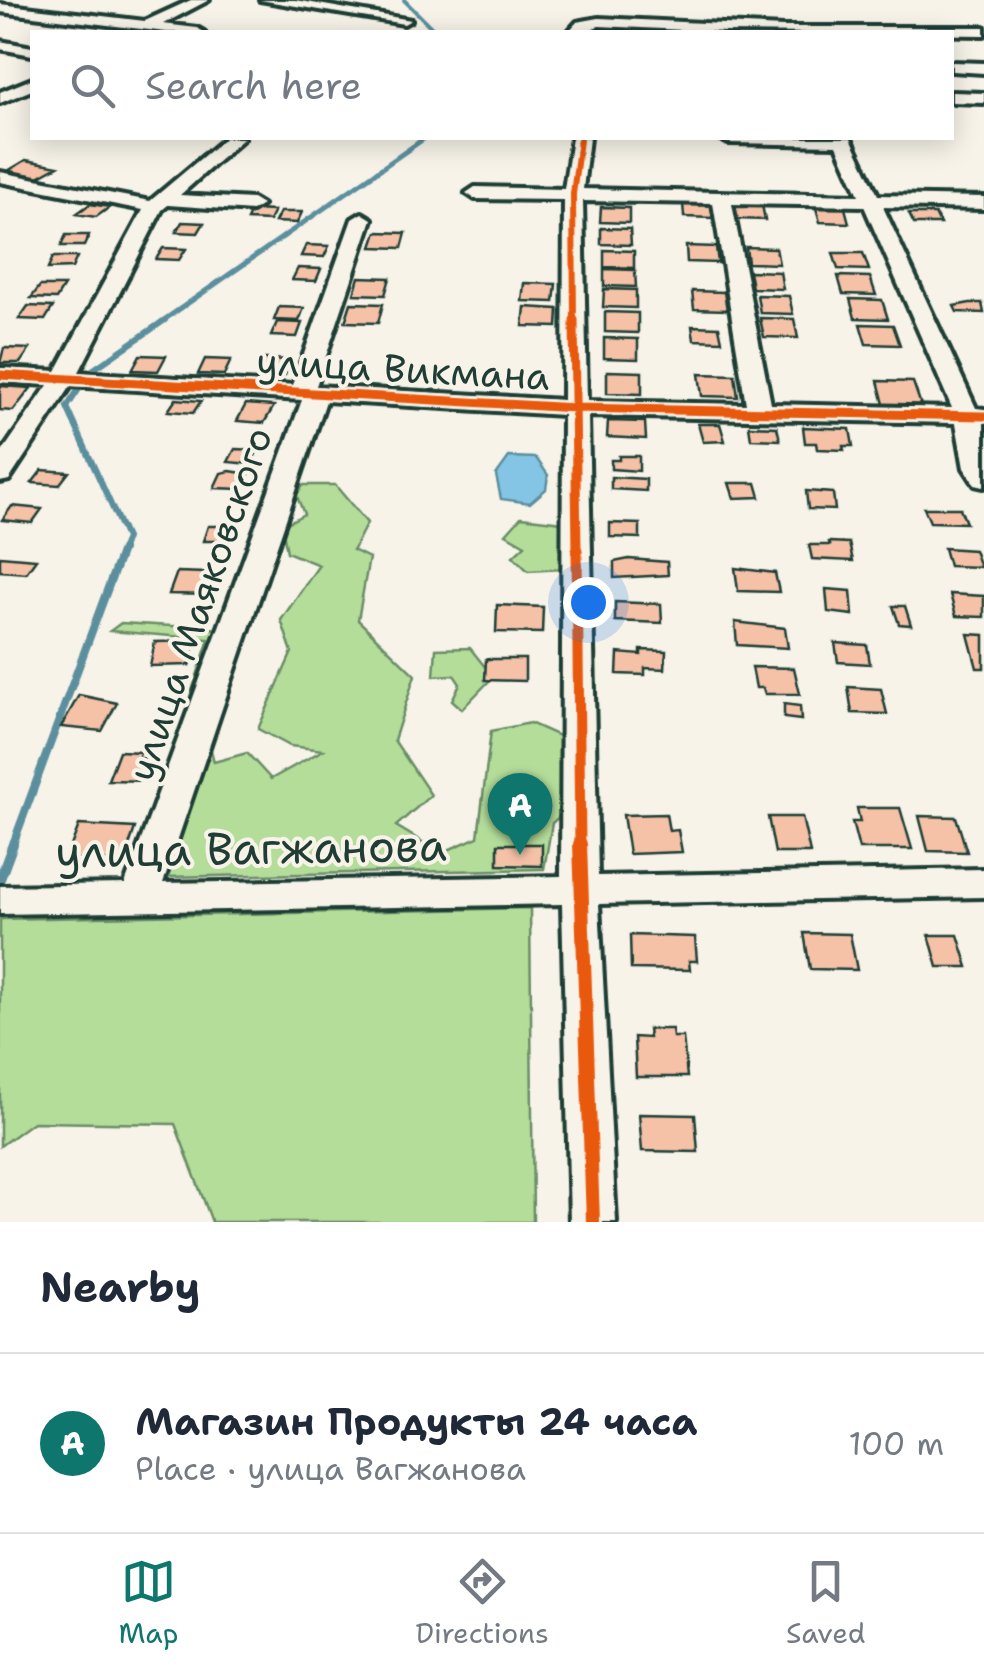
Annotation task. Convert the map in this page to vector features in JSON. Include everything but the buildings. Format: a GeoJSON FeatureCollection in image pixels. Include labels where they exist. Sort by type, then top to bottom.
{"type":"FeatureCollection","features":[{"type":"Feature","properties":{"kind":"street"},"geometry":{"type":"LineString","coordinates":[[0,8],[140,29],[202,0]]}},
{"type":"Feature","properties":{"kind":"street"},"geometry":{"type":"LineString","coordinates":[[267,0],[404,20],[388,30]]}},
{"type":"Feature","properties":{"kind":"street"},"geometry":{"type":"LineString","coordinates":[[578,30],[599,22],[757,30]]}},
{"type":"Feature","properties":{"kind":"street"},"geometry":{"type":"LineString","coordinates":[[954,31],[984,31]]}},
{"type":"Feature","properties":{"kind":"street"},"geometry":{"type":"LineString","coordinates":[[0,46],[30,51]]}},
{"type":"Feature","properties":{"kind":"street"},"geometry":{"type":"LineString","coordinates":[[954,67],[984,68]]}},
{"type":"Feature","properties":{"kind":"street"},"geometry":{"type":"LineString","coordinates":[[0,98],[30,85]]}},
{"type":"Feature","properties":{"kind":"street"},"geometry":{"type":"LineString","coordinates":[[954,98],[984,98]]}},
{"type":"Feature","properties":{"kind":"street"},"geometry":{"type":"LineString","coordinates":[[0,474],[63,381],[158,203],[233,140]]}},
{"type":"Feature","properties":{"kind":"street"},"geometry":{"type":"LineString","coordinates":[[580,140],[573,194],[574,408],[580,890],[593,1222]]}},
{"type":"Feature","properties":{"kind":"street"},"geometry":{"type":"LineString","coordinates":[[843,140],[868,201],[975,415],[977,468],[984,478]]}},
{"type":"Feature","properties":{"kind":"street"},"geometry":{"type":"LineString","coordinates":[[0,177],[158,203],[252,204]]}},
{"type":"Feature","properties":{"kind":"street"},"geometry":{"type":"LineString","coordinates":[[475,193],[984,203]]}},
{"type":"Feature","properties":{"kind":"street"},"geometry":{"type":"LineString","coordinates":[[721,197],[760,413]]}},
{"type":"Feature","properties":{"kind":"street","name":"улица Маяковского"},"geometry":{"type":"LineString","coordinates":[[139,898],[309,394],[362,220]]}},
{"type":"Feature","properties":{"kind":"street","name":"улица Викмана"},"geometry":{"type":"LineString","coordinates":[[0,375],[574,408],[975,415]]}},
{"type":"Feature","properties":{"kind":"street","name":"улица Вагжанова"},"geometry":{"type":"LineString","coordinates":[[0,900],[984,883]]}},
{"type":"Feature","properties":{"kind":"green space"},"geometry":{"type":"Polygon","coordinates":[[[304,485],[335,485],[367,523],[353,550],[369,558],[358,620],[415,675],[394,740],[431,795],[396,826],[441,853],[478,837],[491,731],[530,723],[568,740],[568,809],[552,823],[544,869],[166,877],[176,812],[163,780],[209,639],[110,631],[121,623],[222,629],[201,710],[214,762],[247,753],[271,779],[323,750],[290,746],[258,729],[292,652],[281,620],[319,565],[287,552],[282,526],[304,514],[296,494],[304,485]]]}},
{"type":"Feature","properties":{"kind":"green space"},"geometry":{"type":"Polygon","coordinates":[[[521,517],[562,522],[572,544],[562,569],[528,571],[513,556],[525,545],[506,534],[521,517]]]}},
{"type":"Feature","properties":{"kind":"green space"},"geometry":{"type":"Polygon","coordinates":[[[470,648],[493,677],[462,709],[452,700],[460,684],[454,675],[434,676],[436,649],[470,648]]]}},
{"type":"Feature","properties":{"kind":"green space"},"geometry":{"type":"Polygon","coordinates":[[[530,908],[533,1222],[212,1222],[175,1124],[33,1122],[0,1146],[0,919],[530,908]]]}},
{"type":"Feature","properties":{"kind":"water"},"geometry":{"type":"Polygon","coordinates":[[[509,457],[536,458],[548,475],[546,489],[530,503],[501,499],[496,475],[509,457]]]}},
{"type":"Feature","properties":{"kind":"waterway"},"geometry":{"type":"LineString","coordinates":[[404,0],[434,30]]}},
{"type":"Feature","properties":{"kind":"waterway"},"geometry":{"type":"LineString","coordinates":[[161,322],[422,140]]}},
{"type":"Feature","properties":{"kind":"waterway"},"geometry":{"type":"LineString","coordinates":[[121,552],[126,538],[67,407],[91,371],[165,320]]}},
{"type":"Feature","properties":{"kind":"waterway"},"geometry":{"type":"LineString","coordinates":[[12,847],[122,550]]}},
{"type":"Feature","properties":{"kind":"waterway"},"geometry":{"type":"LineString","coordinates":[[0,879],[13,844]]}},
{"type":"Feature","properties":{"kind":"cycle path"},"geometry":{"type":"LineString","coordinates":[[580,140],[573,194],[580,890],[593,1222]]}},
{"type":"Feature","properties":{"kind":"cycle path"},"geometry":{"type":"LineString","coordinates":[[0,375],[575,408],[984,416]]}},
{"type":"Feature","properties":{"kind":"place","name":"Магазин Продукты 24 часа"},"geometry":{"type":"Point","coordinates":[520,855]}}]}
